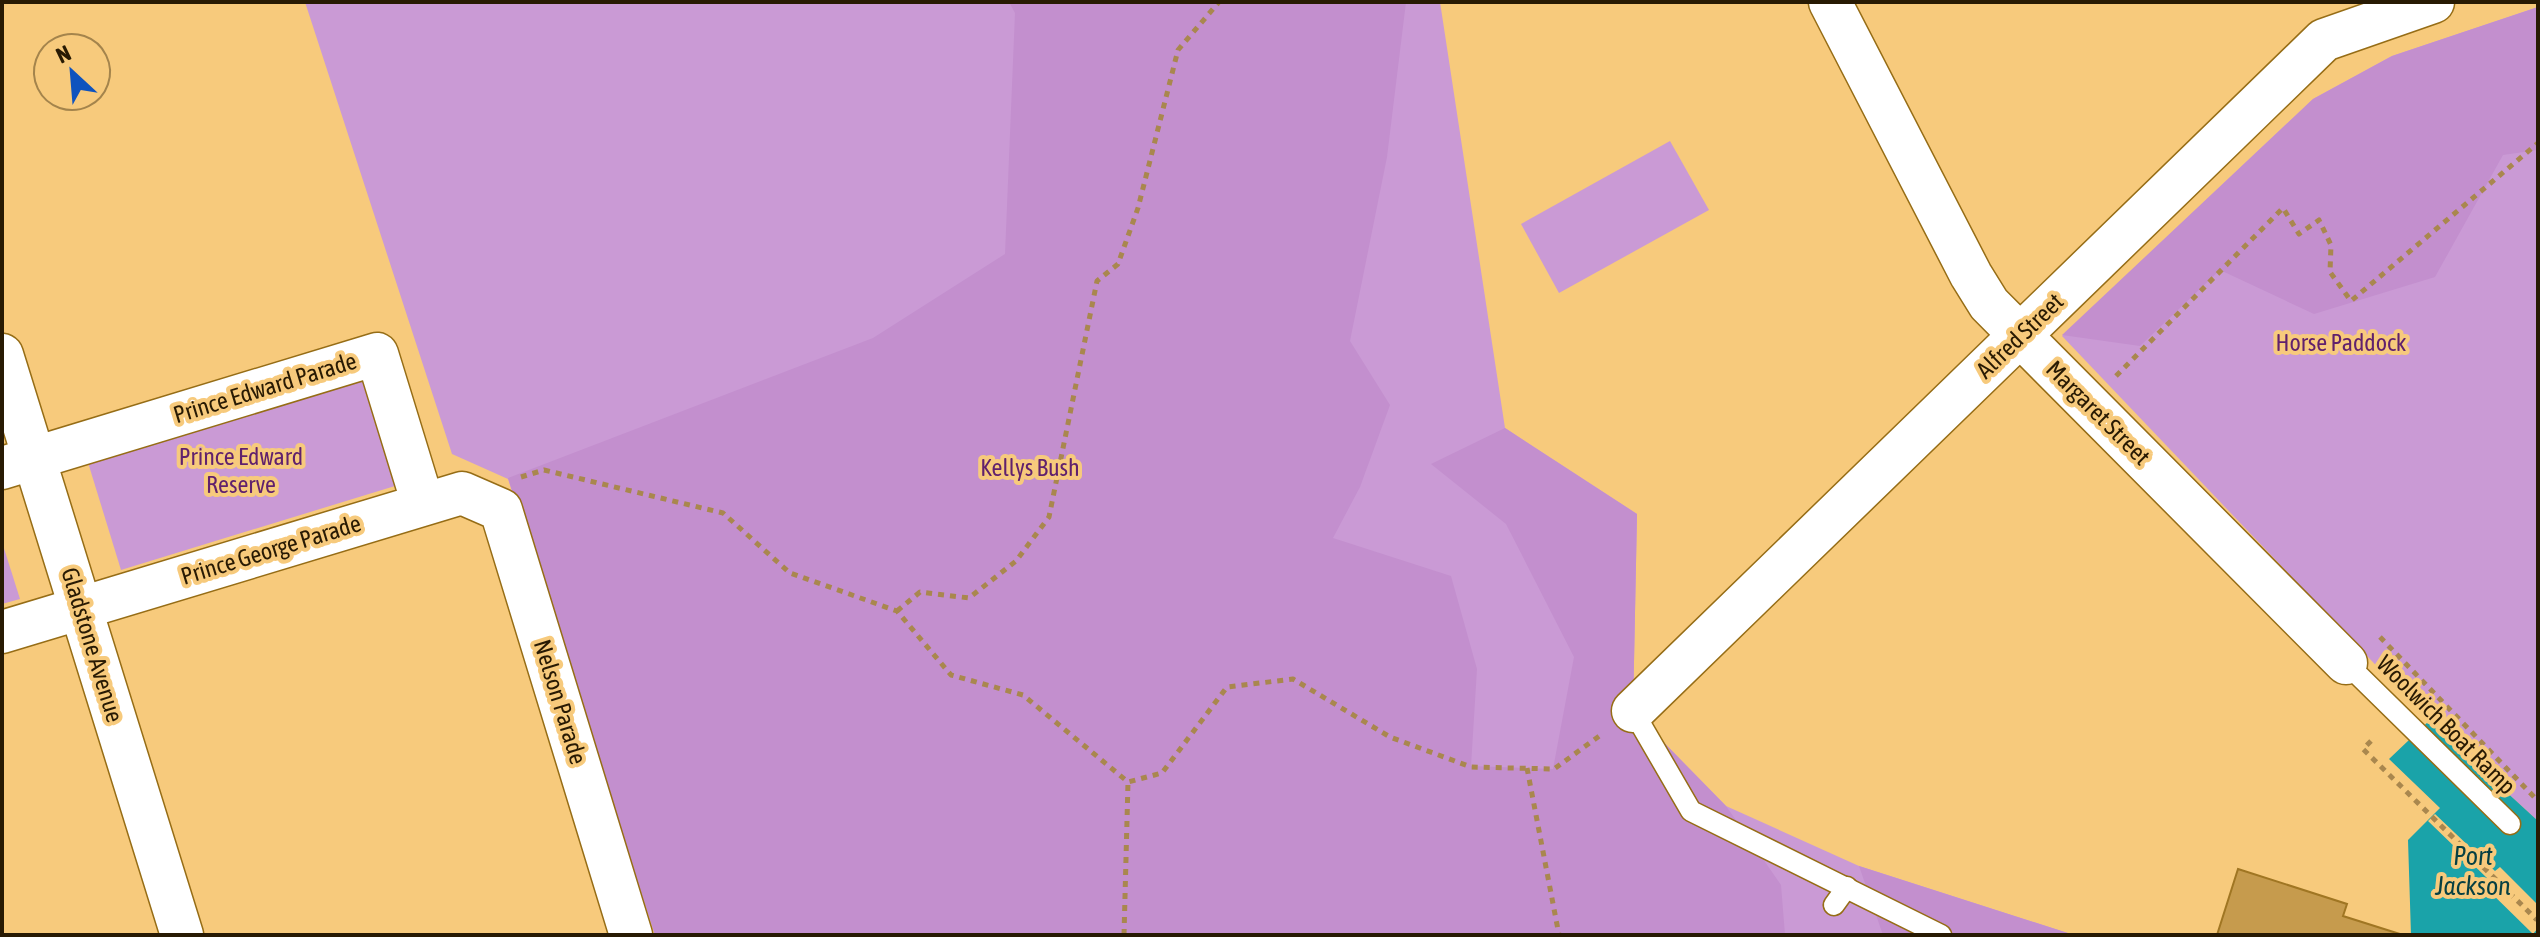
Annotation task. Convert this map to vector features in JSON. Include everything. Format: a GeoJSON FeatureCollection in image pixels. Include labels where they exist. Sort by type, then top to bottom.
{"type":"FeatureCollection","features":[{"type":"Feature","properties":{"kind":"street","name":"Margaret Street"},"geometry":{"type":"LineString","coordinates":[[1830,2],[1971,275],[1989,304],[2346,663]]}},
{"type":"Feature","properties":{"kind":"street","name":"Alfred Street"},"geometry":{"type":"LineString","coordinates":[[1633,711],[2324,40],[2433,2]]}},
{"type":"Feature","properties":{"kind":"street","name":"Prince Edward Parade"},"geometry":{"type":"LineString","coordinates":[[18,463],[377,354],[423,504]]}},
{"type":"Feature","properties":{"kind":"street","name":"Gladstone Avenue"},"geometry":{"type":"LineString","coordinates":[[2,355],[18,463],[80,608],[182,935]]}},
{"type":"Feature","properties":{"kind":"street","name":"Prince George Parade"},"geometry":{"type":"LineString","coordinates":[[80,608],[462,493]]}},
{"type":"Feature","properties":{"kind":"street","name":"Nelson Parade"},"geometry":{"type":"LineString","coordinates":[[462,493],[501,510],[631,935]]}},
{"type":"Feature","properties":{"kind":"street"},"geometry":{"type":"LineString","coordinates":[[2,632],[80,608]]}},
{"type":"Feature","properties":{"kind":"lane","name":"Woolwich Boat Ramp"},"geometry":{"type":"LineString","coordinates":[[2346,663],[2510,824]]}},
{"type":"Feature","properties":{"kind":"lane"},"geometry":{"type":"LineString","coordinates":[[1633,711],[1691,811],[1941,935]]}},
{"type":"Feature","properties":{"kind":"lane"},"geometry":{"type":"LineString","coordinates":[[1834,905],[1847,887]]}},
{"type":"Feature","properties":{"kind":"path"},"geometry":{"type":"LineString","coordinates":[[897,611],[920,592],[969,598],[1016,561],[1049,517],[1097,281],[1118,264],[1138,208],[1178,50],[1219,2]]}},
{"type":"Feature","properties":{"kind":"path"},"geometry":{"type":"LineString","coordinates":[[2089,404],[2283,208],[2299,234],[2319,220],[2331,245],[2330,272],[2351,301],[2538,143]]}},
{"type":"Feature","properties":{"kind":"path"},"geometry":{"type":"LineString","coordinates":[[462,493],[544,470],[723,513],[790,573],[897,611],[951,675],[1023,695],[1128,782]]}},
{"type":"Feature","properties":{"kind":"path"},"geometry":{"type":"LineString","coordinates":[[2346,663],[2375,632],[2538,801]]}},
{"type":"Feature","properties":{"kind":"path"},"geometry":{"type":"LineString","coordinates":[[1128,782],[1162,773],[1227,687],[1293,679],[1390,737],[1471,767],[1554,769],[1633,711]]}},
{"type":"Feature","properties":{"kind":"path"},"geometry":{"type":"LineString","coordinates":[[2371,741],[2363,749],[2537,920]]}},
{"type":"Feature","properties":{"kind":"path"},"geometry":{"type":"LineString","coordinates":[[1527,768],[1559,935]]}},
{"type":"Feature","properties":{"kind":"path"},"geometry":{"type":"LineString","coordinates":[[1124,935],[1128,782]]}},
{"type":"Feature","properties":{"kind":"green space","name":"Kellys Bush"},"geometry":{"type":"Polygon","coordinates":[[[305,2],[1440,2],[1505,428],[1637,514],[1633,711],[1726,806],[1859,866],[2074,935],[655,935],[508,479],[452,454],[305,2]]]}},
{"type":"Feature","properties":{"kind":"green space","name":"Kellys Bush"},"geometry":{"type":"Polygon","coordinates":[[[1009,2],[1406,2],[1387,157],[1350,341],[1390,405],[1360,487],[1333,538],[1451,576],[1477,669],[1471,766],[1553,769],[1574,657],[1506,524],[1431,464],[1505,428],[1637,514],[1633,711],[1726,806],[1781,885],[1785,935],[655,935],[508,478],[873,338],[1005,254],[1015,13],[1009,2]]]}},
{"type":"Feature","properties":{"kind":"green space","name":"Horse Paddock"},"geometry":{"type":"Polygon","coordinates":[[[2538,7],[2538,821],[2429,721],[2062,336],[2313,99],[2392,56],[2538,7]]]}},
{"type":"Feature","properties":{"kind":"green space"},"geometry":{"type":"Polygon","coordinates":[[[2538,7],[2538,150],[2503,155],[2435,277],[2314,314],[2220,270],[2140,346],[2062,335],[2313,99],[2392,56],[2538,7]]]}},
{"type":"Feature","properties":{"kind":"green space"},"geometry":{"type":"Polygon","coordinates":[[[1670,141],[1709,210],[1559,293],[1521,224],[1670,141]]]}},
{"type":"Feature","properties":{"kind":"green space","name":"Prince Edward Reserve"},"geometry":{"type":"Polygon","coordinates":[[[361,372],[395,486],[121,570],[86,456],[361,372]]]}},
{"type":"Feature","properties":{"kind":"green space"},"geometry":{"type":"Polygon","coordinates":[[[2,542],[20,599],[2,604],[2,542]]]}},
{"type":"Feature","properties":{"kind":"green space"},"geometry":{"type":"Polygon","coordinates":[[[1859,866],[2074,935],[1883,935],[1859,866]]]}},
{"type":"Feature","properties":{"kind":"water","name":"Port Jackson"},"geometry":{"type":"Polygon","coordinates":[[[2429,721],[2538,821],[2538,935],[2411,935],[2408,840],[2440,808],[2389,759],[2429,721]]]}},
{"type":"Feature","properties":{"kind":"pier"},"geometry":{"type":"Polygon","coordinates":[[[2435,814],[2495,871],[2500,867],[2538,905],[2538,928],[2533,934],[2482,884],[2487,878],[2428,821],[2435,814]]]}},
{"type":"Feature","properties":{"kind":"building"},"geometry":{"type":"Polygon","coordinates":[[[2238,869],[2347,904],[2343,916],[2403,935],[2217,935],[2238,869]]]}}]}
